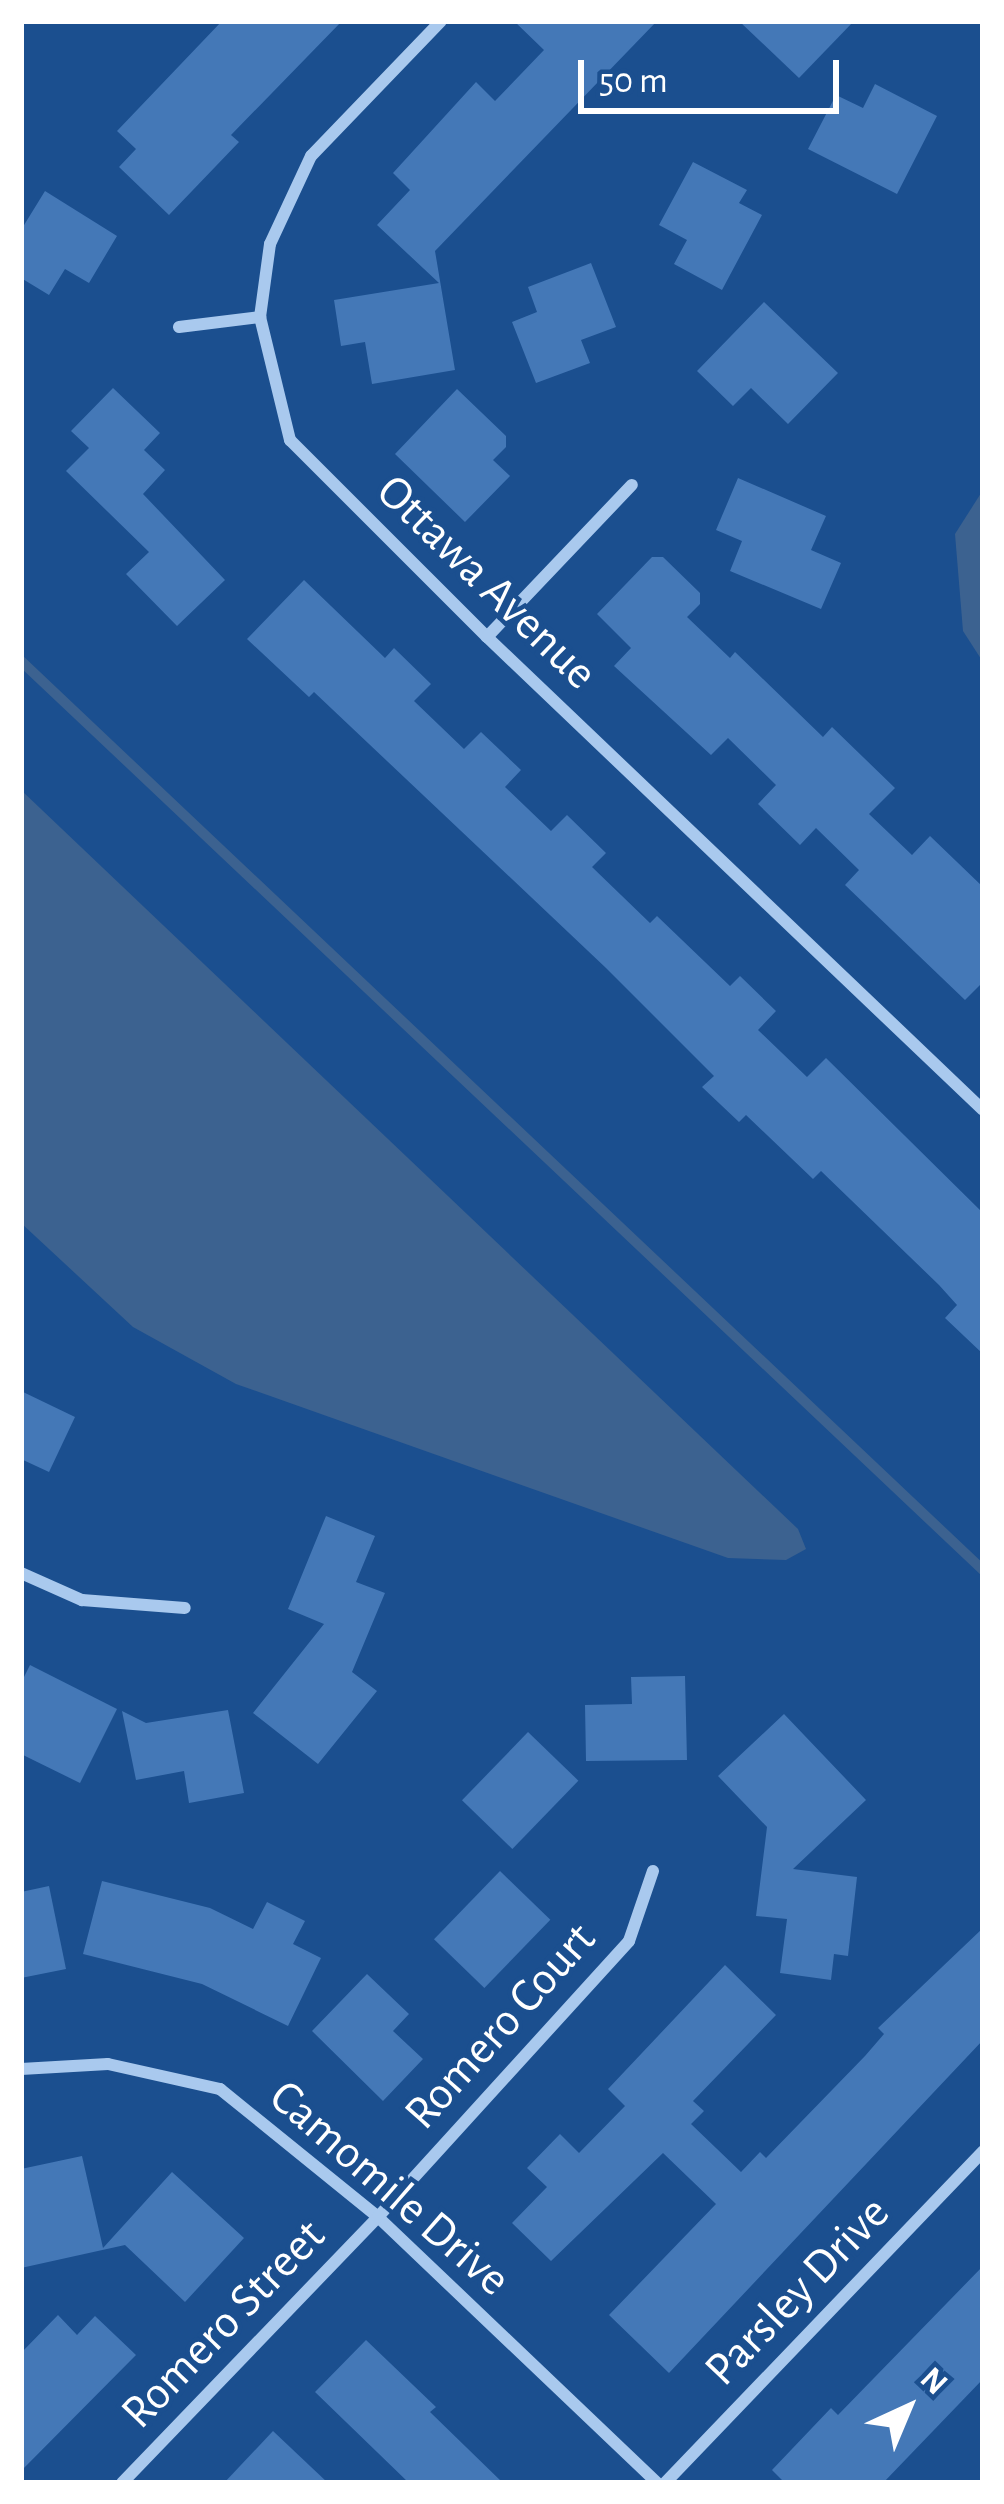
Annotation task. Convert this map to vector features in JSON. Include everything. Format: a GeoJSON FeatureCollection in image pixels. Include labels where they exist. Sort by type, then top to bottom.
{"type":"FeatureCollection","features":[{"type":"Feature","properties":{"kind":"street","name":"Ottawa Avenue"},"geometry":{"type":"LineString","coordinates":[[441,21],[311,156],[270,244],[260,317],[290,440],[488,637],[983,1111]]}},
{"type":"Feature","properties":{"kind":"street"},"geometry":{"type":"LineString","coordinates":[[179,327],[260,317]]}},
{"type":"Feature","properties":{"kind":"street"},"geometry":{"type":"LineString","coordinates":[[488,637],[632,485]]}},
{"type":"Feature","properties":{"kind":"street"},"geometry":{"type":"LineString","coordinates":[[21,1573],[82,1600],[185,1608]]}},
{"type":"Feature","properties":{"kind":"street","name":"Romero Court"},"geometry":{"type":"LineString","coordinates":[[378,2217],[629,1941],[653,1871]]}},
{"type":"Feature","properties":{"kind":"street","name":"Camomile Drive"},"geometry":{"type":"LineString","coordinates":[[21,2069],[108,2064],[220,2089],[378,2217],[661,2483]]}},
{"type":"Feature","properties":{"kind":"street","name":"Parsley Drive"},"geometry":{"type":"LineString","coordinates":[[661,2483],[983,2151]]}},
{"type":"Feature","properties":{"kind":"street","name":"Romero Street"},"geometry":{"type":"LineString","coordinates":[[122,2483],[378,2217]]}},
{"type":"Feature","properties":{"kind":"water"},"geometry":{"type":"Polygon","coordinates":[[[983,490],[983,662],[963,631],[955,534],[983,490]]]}},
{"type":"Feature","properties":{"kind":"water"},"geometry":{"type":"Polygon","coordinates":[[[21,790],[798,1529],[806,1549],[786,1560],[728,1558],[236,1384],[133,1327],[21,1223],[21,790]]]}},
{"type":"Feature","properties":{"kind":"building"},"geometry":{"type":"Polygon","coordinates":[[[222,21],[342,21],[231,135],[239,142],[169,215],[119,167],[136,149],[117,131],[222,21]]]}},
{"type":"Feature","properties":{"kind":"building"},"geometry":{"type":"Polygon","coordinates":[[[514,21],[657,21],[435,251],[455,370],[372,384],[365,342],[341,346],[334,300],[439,283],[377,225],[410,190],[393,173],[476,82],[495,101],[544,50],[514,21]]]}},
{"type":"Feature","properties":{"kind":"building"},"geometry":{"type":"Polygon","coordinates":[[[739,21],[854,21],[799,78],[739,21]]]}},
{"type":"Feature","properties":{"kind":"building"},"geometry":{"type":"Polygon","coordinates":[[[875,84],[937,116],[897,194],[808,149],[836,95],[863,108],[875,84]]]}},
{"type":"Feature","properties":{"kind":"building"},"geometry":{"type":"Polygon","coordinates":[[[693,162],[747,190],[739,203],[762,215],[722,290],[674,264],[687,240],[659,225],[693,162]]]}},
{"type":"Feature","properties":{"kind":"building"},"geometry":{"type":"Polygon","coordinates":[[[45,191],[117,236],[89,283],[65,269],[49,295],[21,278],[21,230],[45,191]]]}},
{"type":"Feature","properties":{"kind":"building"},"geometry":{"type":"Polygon","coordinates":[[[591,263],[616,327],[581,340],[590,363],[536,383],[512,322],[537,312],[528,287],[591,263]]]}},
{"type":"Feature","properties":{"kind":"building"},"geometry":{"type":"Polygon","coordinates":[[[764,302],[838,373],[788,424],[751,388],[733,406],[697,371],[764,302]]]}},
{"type":"Feature","properties":{"kind":"building"},"geometry":{"type":"Polygon","coordinates":[[[113,388],[160,433],[144,450],[165,470],[143,494],[225,580],[177,626],[126,574],[149,552],[66,471],[89,448],[71,431],[113,388]]]}},
{"type":"Feature","properties":{"kind":"building"},"geometry":{"type":"Polygon","coordinates":[[[457,389],[506,436],[506,447],[493,460],[510,476],[465,522],[395,454],[457,389]]]}},
{"type":"Feature","properties":{"kind":"building"},"geometry":{"type":"Polygon","coordinates":[[[738,478],[826,516],[811,550],[841,563],[821,609],[730,571],[742,541],[716,530],[738,478]]]}},
{"type":"Feature","properties":{"kind":"building"},"geometry":{"type":"Polygon","coordinates":[[[652,557],[663,557],[700,593],[700,604],[687,617],[730,658],[735,652],[823,737],[832,727],[895,788],[869,814],[912,855],[930,836],[983,887],[983,982],[965,1000],[845,885],[859,870],[816,828],[800,845],[758,804],[776,785],[728,738],[711,755],[614,666],[631,648],[597,614],[652,557]]]}},
{"type":"Feature","properties":{"kind":"building"},"geometry":{"type":"Polygon","coordinates":[[[304,580],[385,658],[394,648],[431,684],[414,701],[464,749],[481,732],[521,770],[505,787],[551,831],[567,815],[606,853],[592,867],[650,923],[657,916],[730,986],[740,976],[776,1011],[758,1030],[807,1077],[826,1058],[983,1213],[983,1354],[945,1318],[957,1305],[939,1285],[821,1171],[813,1179],[746,1115],[739,1122],[702,1087],[714,1076],[606,968],[314,692],[309,697],[247,639],[304,580]]]}},
{"type":"Feature","properties":{"kind":"building"},"geometry":{"type":"Polygon","coordinates":[[[21,1391],[75,1417],[49,1472],[21,1459],[21,1391]]]}},
{"type":"Feature","properties":{"kind":"building"},"geometry":{"type":"Polygon","coordinates":[[[326,1516],[375,1536],[356,1582],[385,1593],[352,1672],[377,1691],[318,1764],[253,1713],[324,1624],[288,1609],[326,1516]]]}},
{"type":"Feature","properties":{"kind":"building"},"geometry":{"type":"Polygon","coordinates":[[[30,1665],[117,1709],[80,1783],[21,1754],[21,1683],[30,1665]]]}},
{"type":"Feature","properties":{"kind":"building"},"geometry":{"type":"Polygon","coordinates":[[[685,1676],[687,1760],[586,1761],[585,1705],[632,1704],[631,1677],[685,1676]]]}},
{"type":"Feature","properties":{"kind":"building"},"geometry":{"type":"Polygon","coordinates":[[[228,1710],[244,1793],[189,1803],[184,1771],[136,1780],[122,1711],[146,1723],[228,1710]]]}},
{"type":"Feature","properties":{"kind":"building"},"geometry":{"type":"Polygon","coordinates":[[[784,1714],[866,1800],[793,1869],[857,1877],[848,1956],[834,1954],[831,1980],[780,1973],[787,1919],[756,1916],[767,1827],[718,1776],[784,1714]]]}},
{"type":"Feature","properties":{"kind":"building"},"geometry":{"type":"Polygon","coordinates":[[[528,1732],[578,1781],[512,1849],[462,1800],[528,1732]]]}},
{"type":"Feature","properties":{"kind":"building"},"geometry":{"type":"Polygon","coordinates":[[[500,1871],[550,1920],[484,1988],[434,1939],[500,1871]]]}},
{"type":"Feature","properties":{"kind":"building"},"geometry":{"type":"Polygon","coordinates":[[[102,1881],[210,1908],[253,1929],[267,1902],[305,1921],[293,1944],[321,1958],[288,2026],[202,1984],[83,1954],[102,1881]]]}},
{"type":"Feature","properties":{"kind":"building"},"geometry":{"type":"Polygon","coordinates":[[[49,1886],[66,1969],[21,1978],[21,1892],[49,1886]]]}},
{"type":"Feature","properties":{"kind":"building"},"geometry":{"type":"Polygon","coordinates":[[[983,1928],[983,2040],[669,2373],[609,2315],[716,2204],[663,2153],[551,2261],[512,2223],[547,2187],[527,2168],[560,2134],[579,2153],[625,2106],[608,2089],[725,1965],[776,2015],[693,2101],[704,2111],[691,2124],[741,2172],[760,2152],[766,2158],[884,2034],[878,2028],[983,1928]]]}},
{"type":"Feature","properties":{"kind":"building"},"geometry":{"type":"Polygon","coordinates":[[[367,1974],[409,2014],[393,2031],[423,2059],[383,2101],[312,2031],[367,1974]]]}},
{"type":"Feature","properties":{"kind":"building"},"geometry":{"type":"Polygon","coordinates":[[[82,2156],[103,2248],[172,2172],[244,2238],[185,2302],[125,2245],[21,2268],[21,2169],[82,2156]]]}},
{"type":"Feature","properties":{"kind":"building"},"geometry":{"type":"Polygon","coordinates":[[[983,2266],[983,2379],[883,2483],[785,2483],[772,2470],[831,2408],[838,2415],[983,2266]]]}},
{"type":"Feature","properties":{"kind":"building"},"geometry":{"type":"Polygon","coordinates":[[[58,2315],[77,2335],[95,2316],[136,2355],[21,2471],[21,2353],[58,2315]]]}},
{"type":"Feature","properties":{"kind":"building"},"geometry":{"type":"Polygon","coordinates":[[[366,2340],[436,2407],[430,2412],[503,2483],[409,2483],[315,2392],[366,2340]]]}},
{"type":"Feature","properties":{"kind":"building"},"geometry":{"type":"Polygon","coordinates":[[[273,2431],[328,2483],[224,2483],[273,2431]]]}},
{"type":"Feature","properties":{"kind":"waterway"},"geometry":{"type":"LineString","coordinates":[[21,661],[983,1570]]}}]}
